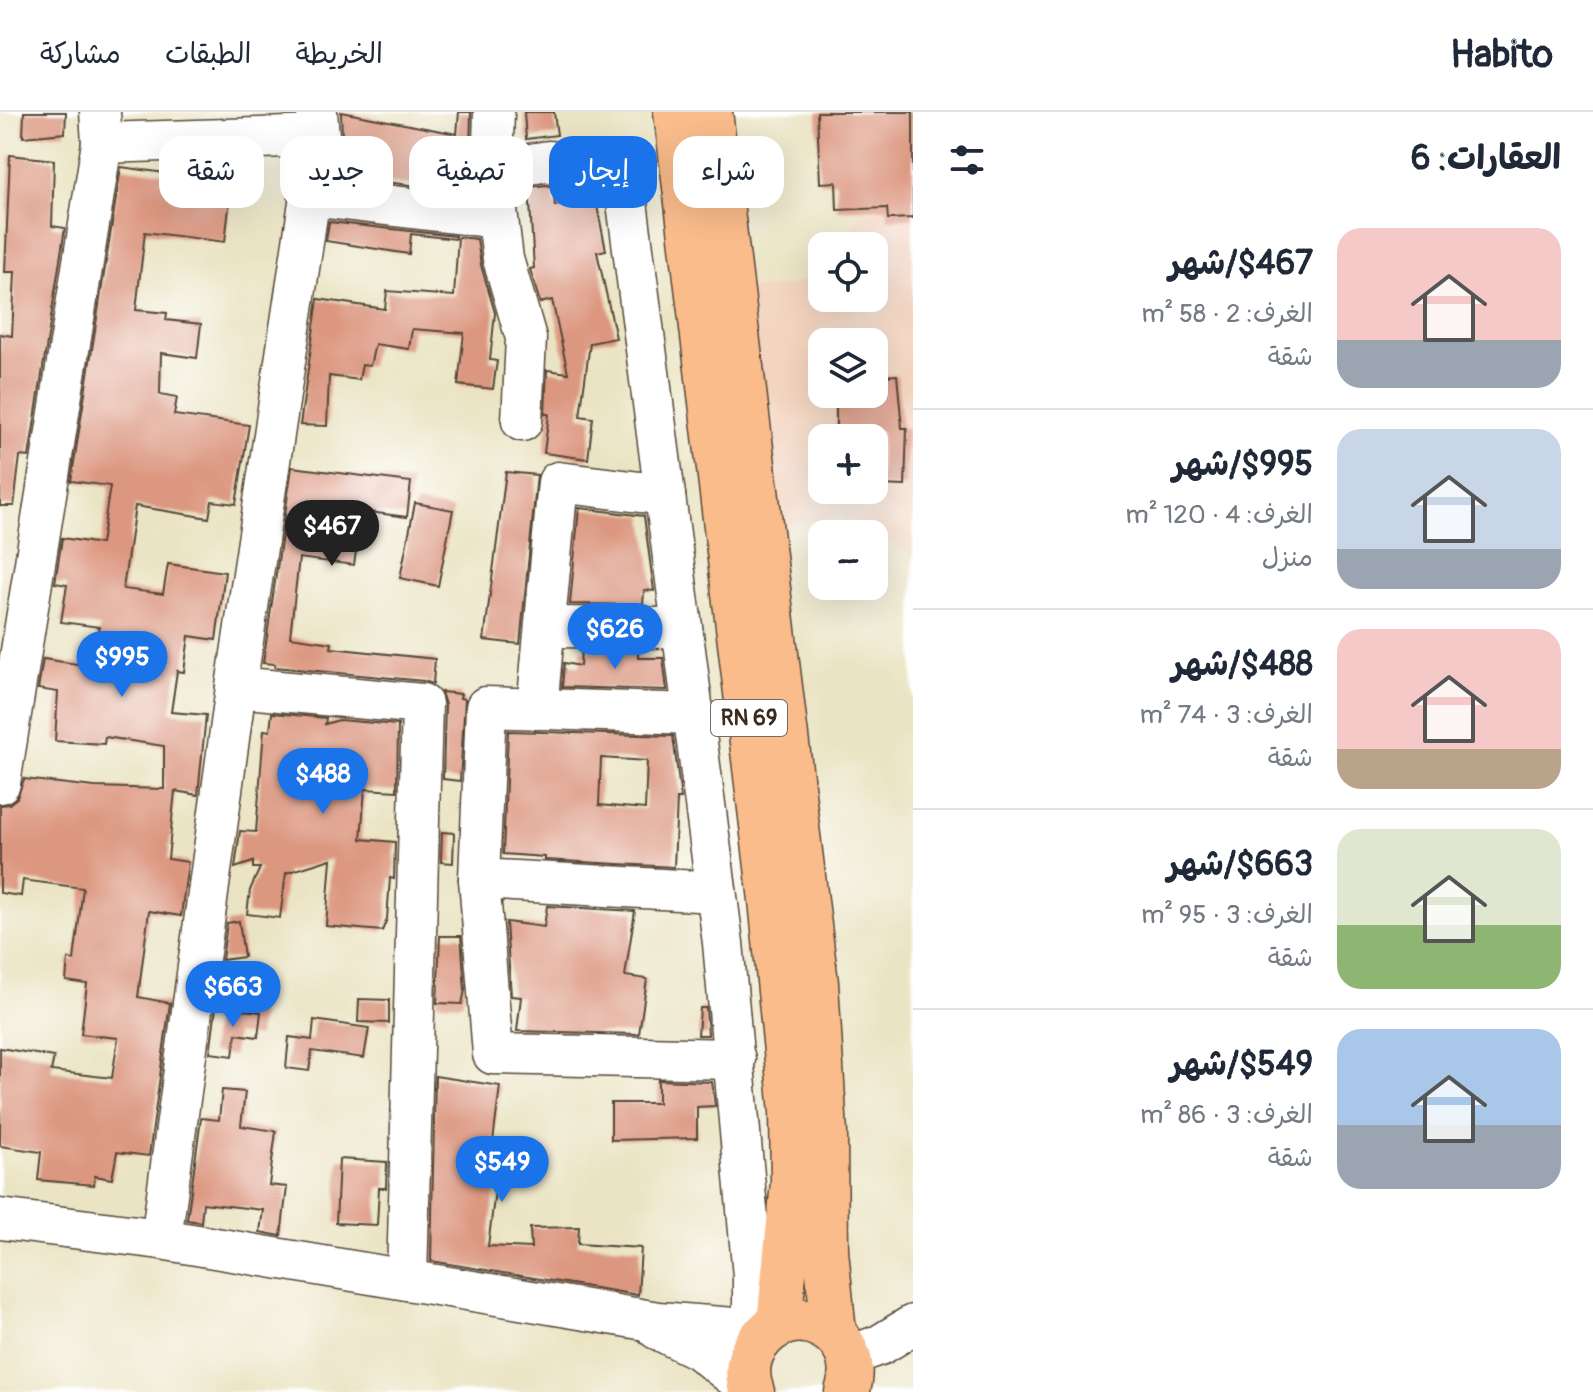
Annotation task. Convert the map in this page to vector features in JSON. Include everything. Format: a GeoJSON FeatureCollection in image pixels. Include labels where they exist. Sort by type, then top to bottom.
{"type":"FeatureCollection","features":[{"type":"Feature","properties":{"kind":"main road","name":"RN 69"},"geometry":{"type":"LineString","coordinates":[[676,112],[769,884],[792,1112],[793,1183],[760,1351]]}},
{"type":"Feature","properties":{"kind":"main road"},"geometry":{"type":"LineString","coordinates":[[710,112],[816,983],[825,1133],[826,1251],[843,1360]]}},
{"type":"Feature","properties":{"kind":"main road"},"geometry":{"type":"LineString","coordinates":[[760,1351],[790,1321],[813,1322],[843,1360]]}},
{"type":"Feature","properties":{"kind":"street"},"geometry":{"type":"LineString","coordinates":[[493,136],[494,112]]}},
{"type":"Feature","properties":{"kind":"street"},"geometry":{"type":"LineString","coordinates":[[0,783],[101,127],[318,124]]}},
{"type":"Feature","properties":{"kind":"street"},"geometry":{"type":"LineString","coordinates":[[533,164],[549,161],[625,187],[716,892],[735,1059],[760,1351]]}},
{"type":"Feature","properties":{"kind":"street"},"geometry":{"type":"LineString","coordinates":[[393,206],[496,218]]}},
{"type":"Feature","properties":{"kind":"street"},"geometry":{"type":"LineString","coordinates":[[161,1239],[236,687],[307,208]]}},
{"type":"Feature","properties":{"kind":"street"},"geometry":{"type":"LineString","coordinates":[[495,208],[510,286],[526,338],[522,421]]}},
{"type":"Feature","properties":{"kind":"street"},"geometry":{"type":"LineString","coordinates":[[537,709],[558,482],[665,495]]}},
{"type":"Feature","properties":{"kind":"street"},"geometry":{"type":"LineString","coordinates":[[545,627],[682,628]]}},
{"type":"Feature","properties":{"kind":"street"},"geometry":{"type":"LineString","coordinates":[[236,687],[422,704],[407,1280]]}},
{"type":"Feature","properties":{"kind":"street"},"geometry":{"type":"LineString","coordinates":[[693,714],[486,707],[479,879],[493,1054],[735,1059]]}},
{"type":"Feature","properties":{"kind":"street"},"geometry":{"type":"LineString","coordinates":[[479,879],[716,892]]}},
{"type":"Feature","properties":{"kind":"street"},"geometry":{"type":"LineString","coordinates":[[0,1219],[161,1239],[695,1326],[760,1351]]}},
{"type":"Feature","properties":{"kind":"street"},"geometry":{"type":"LineString","coordinates":[[620,1316],[660,1330],[698,1349],[760,1351]]}},
{"type":"Feature","properties":{"kind":"street"},"geometry":{"type":"LineString","coordinates":[[843,1360],[880,1345],[913,1325]]}},
{"type":"Feature","properties":{"kind":"shaded area"},"geometry":{"type":"Polygon","coordinates":[[[896,203],[913,204],[913,557],[888,541],[888,520],[847,520],[840,517],[774,526],[746,289],[790,286],[808,278],[808,312],[888,312],[888,232],[848,232],[861,214],[896,203]]]}},
{"type":"Feature","properties":{"kind":"building"},"geometry":{"type":"Polygon","coordinates":[[[24,112],[66,112],[65,133],[23,137],[24,112]]]}},
{"type":"Feature","properties":{"kind":"building"},"geometry":{"type":"Polygon","coordinates":[[[341,112],[457,134],[459,112],[471,112],[470,136],[409,136],[409,185],[393,183],[393,136],[342,136],[341,112]]]}},
{"type":"Feature","properties":{"kind":"building"},"geometry":{"type":"Polygon","coordinates":[[[524,112],[554,112],[557,135],[526,136],[524,112]]]}},
{"type":"Feature","properties":{"kind":"building"},"geometry":{"type":"Polygon","coordinates":[[[817,112],[913,112],[913,218],[888,219],[887,208],[837,210],[836,182],[820,183],[817,112]]]}},
{"type":"Feature","properties":{"kind":"building"},"geometry":{"type":"Polygon","coordinates":[[[10,155],[54,160],[52,226],[65,228],[29,457],[20,456],[14,506],[0,506],[0,334],[12,336],[15,272],[5,272],[10,155]]]}},
{"type":"Feature","properties":{"kind":"building"},"geometry":{"type":"Polygon","coordinates":[[[121,167],[159,172],[159,208],[229,208],[225,242],[145,232],[136,310],[167,313],[166,320],[201,324],[197,358],[161,353],[160,394],[177,397],[174,415],[249,425],[236,504],[212,501],[209,518],[135,506],[123,589],[163,594],[168,564],[225,572],[216,640],[189,636],[184,672],[177,671],[171,712],[206,715],[198,795],[175,791],[168,859],[188,862],[181,916],[149,911],[138,997],[170,1003],[149,1156],[117,1152],[112,1179],[95,1176],[94,1185],[38,1180],[41,1152],[0,1146],[0,1048],[54,1057],[51,1071],[112,1078],[118,1038],[81,1034],[87,984],[66,981],[68,959],[74,960],[83,888],[23,880],[21,896],[0,893],[0,805],[9,804],[17,798],[24,779],[94,787],[164,789],[164,746],[105,737],[104,744],[55,741],[58,692],[38,689],[43,659],[90,666],[100,627],[61,622],[67,585],[55,583],[62,538],[101,544],[110,486],[71,481],[121,167]]]}},
{"type":"Feature","properties":{"kind":"building"},"geometry":{"type":"Polygon","coordinates":[[[549,186],[549,208],[597,208],[606,250],[597,252],[616,338],[590,343],[580,416],[593,418],[588,459],[544,453],[549,414],[545,414],[547,370],[568,373],[552,300],[540,303],[530,269],[534,268],[530,208],[533,208],[533,187],[549,186]]]}},
{"type":"Feature","properties":{"kind":"building"},"geometry":{"type":"Polygon","coordinates":[[[329,222],[455,236],[455,239],[411,234],[409,254],[326,241],[329,222]]]}},
{"type":"Feature","properties":{"kind":"building"},"geometry":{"type":"Polygon","coordinates":[[[458,237],[477,239],[495,313],[490,360],[497,361],[493,389],[458,385],[464,333],[412,329],[409,349],[375,344],[370,366],[362,365],[359,380],[329,376],[327,426],[300,425],[318,299],[385,309],[387,291],[454,296],[458,237]]]}},
{"type":"Feature","properties":{"kind":"building"},"geometry":{"type":"Polygon","coordinates":[[[897,375],[902,428],[907,428],[905,486],[888,485],[888,424],[836,424],[836,408],[888,408],[888,376],[897,375]]]}},
{"type":"Feature","properties":{"kind":"building"},"geometry":{"type":"Polygon","coordinates":[[[292,467],[411,482],[407,517],[362,511],[354,565],[299,558],[290,637],[332,643],[331,648],[435,659],[433,684],[275,667],[275,664],[263,663],[292,467]]]}},
{"type":"Feature","properties":{"kind":"building"},"geometry":{"type":"Polygon","coordinates":[[[506,472],[537,475],[520,644],[484,640],[506,472]]]}},
{"type":"Feature","properties":{"kind":"building"},"geometry":{"type":"Polygon","coordinates":[[[415,503],[453,510],[438,586],[400,578],[415,503]]]}},
{"type":"Feature","properties":{"kind":"building"},"geometry":{"type":"Polygon","coordinates":[[[579,508],[644,516],[654,591],[644,590],[643,605],[570,604],[579,508]]]}},
{"type":"Feature","properties":{"kind":"building"},"geometry":{"type":"Polygon","coordinates":[[[581,650],[638,651],[638,658],[663,658],[667,690],[562,687],[564,663],[580,666],[581,650]]]}},
{"type":"Feature","properties":{"kind":"building"},"geometry":{"type":"Polygon","coordinates":[[[441,692],[461,694],[460,698],[465,699],[460,781],[443,779],[445,705],[441,692]]]}},
{"type":"Feature","properties":{"kind":"building"},"geometry":{"type":"Polygon","coordinates":[[[272,713],[326,718],[325,724],[339,720],[398,725],[397,791],[365,789],[361,839],[395,842],[394,879],[390,878],[387,919],[382,931],[326,926],[331,859],[286,873],[280,918],[247,914],[250,890],[260,868],[253,868],[253,862],[235,868],[240,831],[256,832],[264,730],[270,731],[272,713]]]}},
{"type":"Feature","properties":{"kind":"building"},"geometry":{"type":"Polygon","coordinates":[[[508,731],[673,736],[681,799],[677,799],[674,867],[545,860],[545,857],[503,854],[508,731]],[[601,758],[599,805],[645,809],[647,761],[601,758]]]}},
{"type":"Feature","properties":{"kind":"building"},"geometry":{"type":"Polygon","coordinates":[[[442,832],[454,833],[453,863],[441,862],[442,832]]]}},
{"type":"Feature","properties":{"kind":"building"},"geometry":{"type":"Polygon","coordinates":[[[547,906],[635,911],[625,976],[647,979],[639,1034],[517,1031],[521,997],[511,996],[506,922],[544,927],[547,906]]]}},
{"type":"Feature","properties":{"kind":"building"},"geometry":{"type":"Polygon","coordinates":[[[239,921],[244,957],[222,960],[227,923],[239,921]]]}},
{"type":"Feature","properties":{"kind":"building"},"geometry":{"type":"Polygon","coordinates":[[[440,936],[461,936],[465,990],[462,1004],[437,1003],[440,936]]]}},
{"type":"Feature","properties":{"kind":"building"},"geometry":{"type":"Polygon","coordinates":[[[359,999],[389,1000],[389,1023],[358,1022],[359,999]]]}},
{"type":"Feature","properties":{"kind":"building"},"geometry":{"type":"Polygon","coordinates":[[[216,1007],[261,1012],[258,1037],[236,1034],[233,1056],[210,1053],[216,1007]]]}},
{"type":"Feature","properties":{"kind":"building"},"geometry":{"type":"Polygon","coordinates":[[[700,1008],[706,1008],[708,1035],[698,1035],[700,1008]]]}},
{"type":"Feature","properties":{"kind":"building"},"geometry":{"type":"Polygon","coordinates":[[[314,1020],[369,1028],[364,1058],[312,1051],[309,1071],[286,1068],[289,1037],[312,1040],[314,1020]]]}},
{"type":"Feature","properties":{"kind":"building"},"geometry":{"type":"Polygon","coordinates":[[[435,1076],[500,1086],[492,1150],[500,1151],[488,1246],[531,1248],[530,1228],[579,1227],[578,1244],[641,1248],[638,1295],[431,1261],[435,1076]]]}},
{"type":"Feature","properties":{"kind":"building"},"geometry":{"type":"Polygon","coordinates":[[[658,1080],[712,1082],[715,1106],[697,1107],[697,1138],[611,1140],[611,1103],[658,1103],[658,1080]]]}},
{"type":"Feature","properties":{"kind":"building"},"geometry":{"type":"Polygon","coordinates":[[[222,1090],[245,1092],[241,1126],[276,1131],[269,1185],[287,1187],[281,1236],[260,1232],[263,1210],[203,1203],[201,1222],[187,1220],[201,1118],[219,1120],[222,1090]]]}},
{"type":"Feature","properties":{"kind":"building"},"geometry":{"type":"Polygon","coordinates":[[[339,1159],[387,1162],[386,1188],[379,1188],[377,1225],[336,1223],[339,1159]]]}}]}
